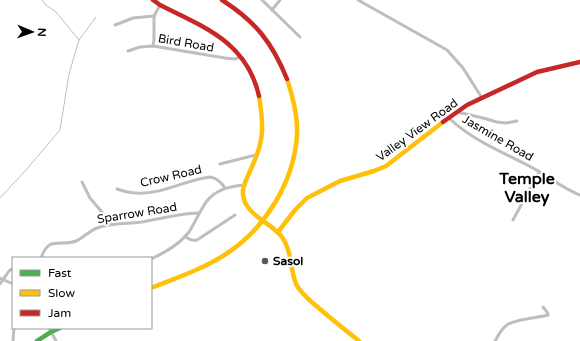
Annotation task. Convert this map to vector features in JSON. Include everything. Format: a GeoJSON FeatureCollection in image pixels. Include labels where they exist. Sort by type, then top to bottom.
{"type":"FeatureCollection","features":[{"type":"Feature","properties":{"kind":"street"},"geometry":{"type":"LineString","coordinates":[[153,0],[213,33],[228,43],[241,56],[248,67],[256,84],[262,117],[263,133],[261,143],[245,185],[243,196],[245,204],[283,238],[299,289],[321,311],[359,341]]}},
{"type":"Feature","properties":{"kind":"street"},"geometry":{"type":"LineString","coordinates":[[152,288],[199,268],[225,255],[246,238],[262,220],[275,201],[287,178],[295,152],[295,115],[289,84],[284,71],[268,42],[258,29],[247,17],[222,0]]}},
{"type":"Feature","properties":{"kind":"street"},"geometry":{"type":"LineString","coordinates":[[262,0],[300,38]]}},
{"type":"Feature","properties":{"kind":"street"},"geometry":{"type":"LineString","coordinates":[[272,10],[280,0]]}},
{"type":"Feature","properties":{"kind":"street"},"geometry":{"type":"LineString","coordinates":[[358,0],[448,50],[463,68],[482,98]]}},
{"type":"Feature","properties":{"kind":"street"},"geometry":{"type":"LineString","coordinates":[[154,46],[154,16],[160,5]]}},
{"type":"Feature","properties":{"kind":"street"},"geometry":{"type":"LineString","coordinates":[[115,25],[133,18],[154,16]]}},
{"type":"Feature","properties":{"kind":"street","name":"Bird Road"},"geometry":{"type":"LineString","coordinates":[[128,51],[140,46],[154,46],[225,58],[235,59],[241,56]]}},
{"type":"Feature","properties":{"kind":"street","name":"Valley View Road"},"geometry":{"type":"LineString","coordinates":[[278,232],[295,210],[307,198],[340,181],[386,166],[467,105],[537,72],[580,62]]}},
{"type":"Feature","properties":{"kind":"street"},"geometry":{"type":"LineString","coordinates":[[457,112],[497,122],[506,123],[517,121]]}},
{"type":"Feature","properties":{"kind":"street","name":"Jasmine Road"},"geometry":{"type":"LineString","coordinates":[[449,118],[464,132],[580,195]]}},
{"type":"Feature","properties":{"kind":"street"},"geometry":{"type":"LineString","coordinates":[[220,164],[256,155]]}},
{"type":"Feature","properties":{"kind":"street","name":"Jasmine Road"},"geometry":{"type":"LineString","coordinates":[[513,220],[539,172]]}},
{"type":"Feature","properties":{"kind":"street","name":"Crow Road"},"geometry":{"type":"LineString","coordinates":[[117,189],[129,192],[144,193],[162,190],[210,177],[217,179],[224,188]]}},
{"type":"Feature","properties":{"kind":"street"},"geometry":{"type":"LineString","coordinates":[[82,182],[90,198],[106,217],[108,225]]}},
{"type":"Feature","properties":{"kind":"street"},"geometry":{"type":"LineString","coordinates":[[152,259],[160,255],[185,236],[206,202],[214,194],[224,188],[245,185]]}},
{"type":"Feature","properties":{"kind":"street","name":"Sparrow Road"},"geometry":{"type":"LineString","coordinates":[[41,257],[43,251],[48,246],[56,243],[77,240],[93,229],[108,225],[140,222],[199,213]]}},
{"type":"Feature","properties":{"kind":"street"},"geometry":{"type":"LineString","coordinates":[[185,236],[191,240],[197,240],[235,215]]}},
{"type":"Feature","properties":{"kind":"street"},"geometry":{"type":"LineString","coordinates":[[0,284],[2,278],[12,269]]}},
{"type":"Feature","properties":{"kind":"street"},"geometry":{"type":"LineString","coordinates":[[2,278],[12,283]]}},
{"type":"Feature","properties":{"kind":"street"},"geometry":{"type":"LineString","coordinates":[[495,341],[505,327],[510,323],[518,320],[548,315],[543,307]]}},
{"type":"Feature","properties":{"kind":"street"},"geometry":{"type":"LineString","coordinates":[[13,341],[14,329]]}},
{"type":"Feature","properties":{"kind":"street"},"geometry":{"type":"LineString","coordinates":[[37,341],[50,330],[56,341]]}},
{"type":"Feature","properties":{"kind":"waterway"},"geometry":{"type":"LineString","coordinates":[[42,0],[56,12],[79,40]]}},
{"type":"Feature","properties":{"kind":"waterway"},"geometry":{"type":"LineString","coordinates":[[0,198],[60,130],[69,74],[79,40],[96,17]]}},
{"type":"Feature","properties":{"kind":"traffic: fast"},"geometry":{"type":"LineString","coordinates":[[37,341],[58,329]]}},
{"type":"Feature","properties":{"kind":"traffic: slow"},"geometry":{"type":"LineString","coordinates":[[152,288],[199,269],[226,254],[240,244],[253,231],[265,218],[275,203],[284,187],[290,170],[295,153],[297,135],[295,107],[287,79]]}},
{"type":"Feature","properties":{"kind":"traffic: slow"},"geometry":{"type":"LineString","coordinates":[[259,96],[262,122],[260,145],[246,180],[243,190],[244,198],[251,211],[277,231],[282,237],[288,248],[296,284],[302,292],[359,341]]}},
{"type":"Feature","properties":{"kind":"traffic: slow"},"geometry":{"type":"LineString","coordinates":[[278,232],[295,210],[307,198],[340,181],[386,166],[443,122]]}},
{"type":"Feature","properties":{"kind":"traffic: jam"},"geometry":{"type":"LineString","coordinates":[[153,0],[222,38],[245,62],[253,77],[259,96]]}},
{"type":"Feature","properties":{"kind":"traffic: jam"},"geometry":{"type":"LineString","coordinates":[[222,0],[253,24],[269,43],[287,79]]}},
{"type":"Feature","properties":{"kind":"traffic: jam"},"geometry":{"type":"LineString","coordinates":[[443,122],[467,105],[537,72],[580,62]]}},
{"type":"Feature","properties":{"kind":"place","name":"Sasol"},"geometry":{"type":"Point","coordinates":[265,261]}},
{"type":"Feature","properties":{"kind":"district","name":"Temple Valley"},"geometry":{"type":"Point","coordinates":[527,188]}}]}
